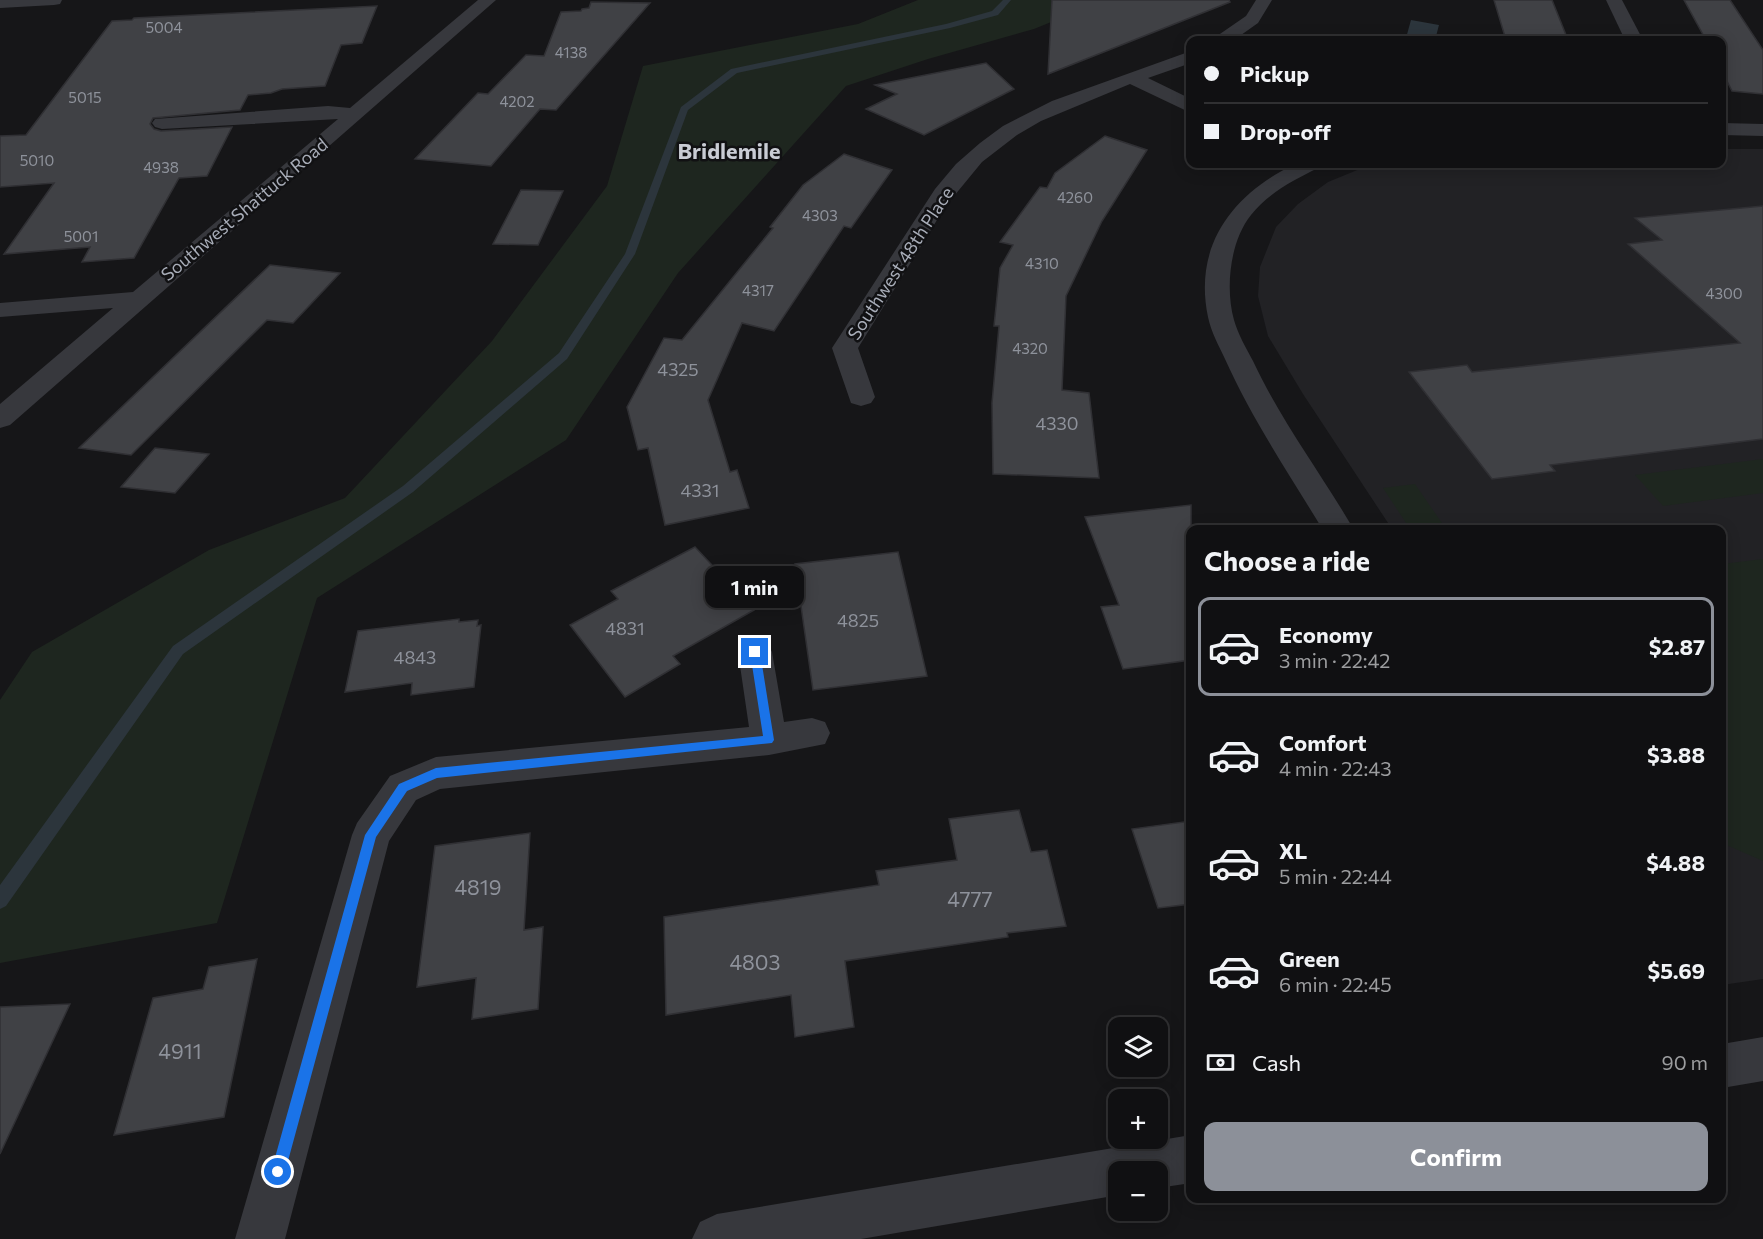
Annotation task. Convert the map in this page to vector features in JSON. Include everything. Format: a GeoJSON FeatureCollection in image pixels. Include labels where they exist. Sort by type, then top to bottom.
{"type":"FeatureCollection","features":[{"type":"Feature","properties":{"kind":"street"},"geometry":{"type":"LineString","coordinates":[[0,3],[54,0]]}},
{"type":"Feature","properties":{"kind":"street","name":"Southwest Shattuck Road"},"geometry":{"type":"LineString","coordinates":[[0,419],[488,0]]}},
{"type":"Feature","properties":{"kind":"street"},"geometry":{"type":"LineString","coordinates":[[1229,36],[1252,19],[1264,0]]}},
{"type":"Feature","properties":{"kind":"street"},"geometry":{"type":"LineString","coordinates":[[1614,0],[1632,36]]}},
{"type":"Feature","properties":{"kind":"street","name":"Southwest 48th Place"},"geometry":{"type":"LineString","coordinates":[[861,397],[845,348],[955,177],[988,146],[1030,120],[1091,92],[1186,59]]}},
{"type":"Feature","properties":{"kind":"street"},"geometry":{"type":"LineString","coordinates":[[1132,78],[1186,104]]}},
{"type":"Feature","properties":{"kind":"street"},"geometry":{"type":"LineString","coordinates":[[162,123],[328,112],[355,114]]}},
{"type":"Feature","properties":{"kind":"street"},"geometry":{"type":"LineString","coordinates":[[1726,129],[1763,129]]}},
{"type":"Feature","properties":{"kind":"street"},"geometry":{"type":"LineString","coordinates":[[1302,168],[1278,182],[1243,210],[1223,252],[1218,273],[1217,293],[1220,316],[1244,373],[1260,404],[1336,525]]}},
{"type":"Feature","properties":{"kind":"street"},"geometry":{"type":"LineString","coordinates":[[0,310],[138,299]]}},
{"type":"Feature","properties":{"kind":"street"},"geometry":{"type":"LineString","coordinates":[[755,652],[769,740]]}},
{"type":"Feature","properties":{"kind":"street"},"geometry":{"type":"LineString","coordinates":[[260,1239],[371,835],[403,788],[436,773],[769,740],[812,733]]}},
{"type":"Feature","properties":{"kind":"street"},"geometry":{"type":"LineString","coordinates":[[1726,1065],[1763,1059]]}},
{"type":"Feature","properties":{"kind":"street"},"geometry":{"type":"LineString","coordinates":[[717,1239],[807,1232],[1186,1160]]}},
{"type":"Feature","properties":{"kind":"shaded area"},"geometry":{"type":"Polygon","coordinates":[[[918,0],[1105,0],[1034,29],[928,59],[846,86],[678,273],[566,440],[317,598],[217,923],[0,963],[0,700],[32,652],[209,550],[345,498],[492,341],[607,186],[643,66],[858,24],[918,0]]]}},
{"type":"Feature","properties":{"kind":"shaded area"},"geometry":{"type":"Polygon","coordinates":[[[1411,20],[1439,25],[1436,36],[1407,36],[1411,20]]]}},
{"type":"Feature","properties":{"kind":"shaded area"},"geometry":{"type":"Polygon","coordinates":[[[1726,149],[1763,149],[1763,979],[1726,984],[1726,525],[1389,525],[1303,394],[1268,336],[1258,296],[1260,267],[1276,227],[1298,204],[1328,182],[1362,168],[1726,168],[1726,149]]]}},
{"type":"Feature","properties":{"kind":"shaded area"},"geometry":{"type":"Polygon","coordinates":[[[1763,459],[1763,493],[1663,506],[1635,475],[1763,459]]]}},
{"type":"Feature","properties":{"kind":"shaded area"},"geometry":{"type":"Polygon","coordinates":[[[1415,484],[1443,525],[1407,525],[1383,488],[1415,484]]]}},
{"type":"Feature","properties":{"kind":"shaded area"},"geometry":{"type":"Polygon","coordinates":[[[1763,559],[1763,861],[1726,845],[1726,564],[1763,559]]]}},
{"type":"Feature","properties":{"kind":"building"},"geometry":{"type":"Polygon","coordinates":[[[1052,0],[1229,0],[1230,2],[1048,74],[1052,0]]]}},
{"type":"Feature","properties":{"kind":"building"},"geometry":{"type":"Polygon","coordinates":[[[1494,0],[1552,0],[1566,36],[1505,36],[1494,0]]]}},
{"type":"Feature","properties":{"kind":"building"},"geometry":{"type":"Polygon","coordinates":[[[1684,0],[1730,0],[1763,50],[1763,94],[1732,91],[1726,79],[1726,36],[1704,36],[1684,0]]]}},
{"type":"Feature","properties":{"kind":"building"},"geometry":{"type":"Polygon","coordinates":[[[591,2],[650,3],[556,110],[540,109],[491,166],[415,159],[478,93],[488,94],[526,55],[544,56],[561,12],[581,11],[589,8],[591,2]]]}},
{"type":"Feature","properties":{"kind":"building"},"geometry":{"type":"Polygon","coordinates":[[[377,6],[362,43],[341,45],[325,86],[282,89],[271,93],[248,95],[240,110],[153,118],[150,124],[154,129],[161,131],[232,127],[207,176],[179,178],[134,258],[82,262],[90,247],[4,254],[54,183],[0,187],[0,136],[26,135],[112,21],[377,6]]]}},
{"type":"Feature","properties":{"kind":"building"},"geometry":{"type":"Polygon","coordinates":[[[986,63],[1014,89],[924,135],[866,109],[897,94],[875,85],[986,63]]]}},
{"type":"Feature","properties":{"kind":"building"},"geometry":{"type":"Polygon","coordinates":[[[1105,136],[1147,150],[1102,221],[1066,296],[1062,390],[1089,393],[1099,478],[993,474],[992,403],[999,326],[994,326],[1000,268],[1013,245],[1000,242],[1040,187],[1047,188],[1055,173],[1105,136]]]}},
{"type":"Feature","properties":{"kind":"building"},"geometry":{"type":"Polygon","coordinates":[[[844,154],[892,170],[851,228],[844,226],[774,331],[742,323],[708,400],[730,472],[737,470],[749,508],[665,525],[648,448],[638,450],[627,407],[664,338],[682,340],[773,228],[770,227],[803,185],[844,154]]]}},
{"type":"Feature","properties":{"kind":"building"},"geometry":{"type":"Polygon","coordinates":[[[521,190],[563,191],[538,245],[493,244],[521,190]]]}},
{"type":"Feature","properties":{"kind":"building"},"geometry":{"type":"Polygon","coordinates":[[[1763,206],[1763,439],[1550,465],[1555,471],[1492,479],[1409,372],[1467,365],[1472,372],[1740,343],[1628,244],[1662,240],[1635,218],[1763,206]]]}},
{"type":"Feature","properties":{"kind":"building"},"geometry":{"type":"Polygon","coordinates":[[[270,265],[340,273],[293,323],[267,320],[131,455],[79,448],[270,265]]]}},
{"type":"Feature","properties":{"kind":"building"},"geometry":{"type":"Polygon","coordinates":[[[155,448],[209,454],[175,493],[121,487],[155,448]]]}},
{"type":"Feature","properties":{"kind":"building"},"geometry":{"type":"Polygon","coordinates":[[[1191,505],[1191,525],[1186,525],[1186,661],[1123,669],[1101,607],[1119,605],[1085,517],[1191,505]]]}},
{"type":"Feature","properties":{"kind":"building"},"geometry":{"type":"Polygon","coordinates":[[[695,547],[754,610],[673,656],[680,664],[625,697],[570,625],[618,599],[611,591],[695,547]]]}},
{"type":"Feature","properties":{"kind":"building"},"geometry":{"type":"Polygon","coordinates":[[[898,552],[927,676],[813,690],[795,564],[898,552]]]}},
{"type":"Feature","properties":{"kind":"building"},"geometry":{"type":"Polygon","coordinates":[[[459,619],[459,622],[478,620],[477,626],[481,625],[474,687],[411,695],[412,683],[345,692],[358,631],[459,619]]]}},
{"type":"Feature","properties":{"kind":"building"},"geometry":{"type":"Polygon","coordinates":[[[1019,810],[1031,852],[1047,850],[1066,926],[1007,933],[1008,937],[845,961],[854,1027],[795,1037],[791,995],[666,1015],[664,917],[879,885],[876,871],[957,860],[949,819],[1019,810]]]}},
{"type":"Feature","properties":{"kind":"building"},"geometry":{"type":"Polygon","coordinates":[[[1186,822],[1186,905],[1158,908],[1132,829],[1186,822]]]}},
{"type":"Feature","properties":{"kind":"building"},"geometry":{"type":"Polygon","coordinates":[[[530,833],[524,930],[543,927],[538,1009],[472,1019],[476,978],[417,987],[435,846],[530,833]]]}},
{"type":"Feature","properties":{"kind":"building"},"geometry":{"type":"Polygon","coordinates":[[[257,959],[224,1117],[114,1135],[153,998],[203,989],[209,967],[257,959]]]}},
{"type":"Feature","properties":{"kind":"building"},"geometry":{"type":"Polygon","coordinates":[[[70,1004],[0,1154],[0,1007],[70,1004]]]}},
{"type":"Feature","properties":{"kind":"waterway"},"geometry":{"type":"LineString","coordinates":[[0,900],[178,650],[408,489],[563,356],[630,254],[684,109],[734,71],[947,26],[995,13],[1007,0]]}},
{"type":"Feature","properties":{"kind":"district","name":"Bridlemile"},"geometry":{"type":"Point","coordinates":[729,150]}},
{"type":"Feature","properties":{"kind":"route"},"geometry":{"type":"LineString","coordinates":[[278,1172],[371,835],[403,788],[436,773],[769,740],[755,652]]}}]}
